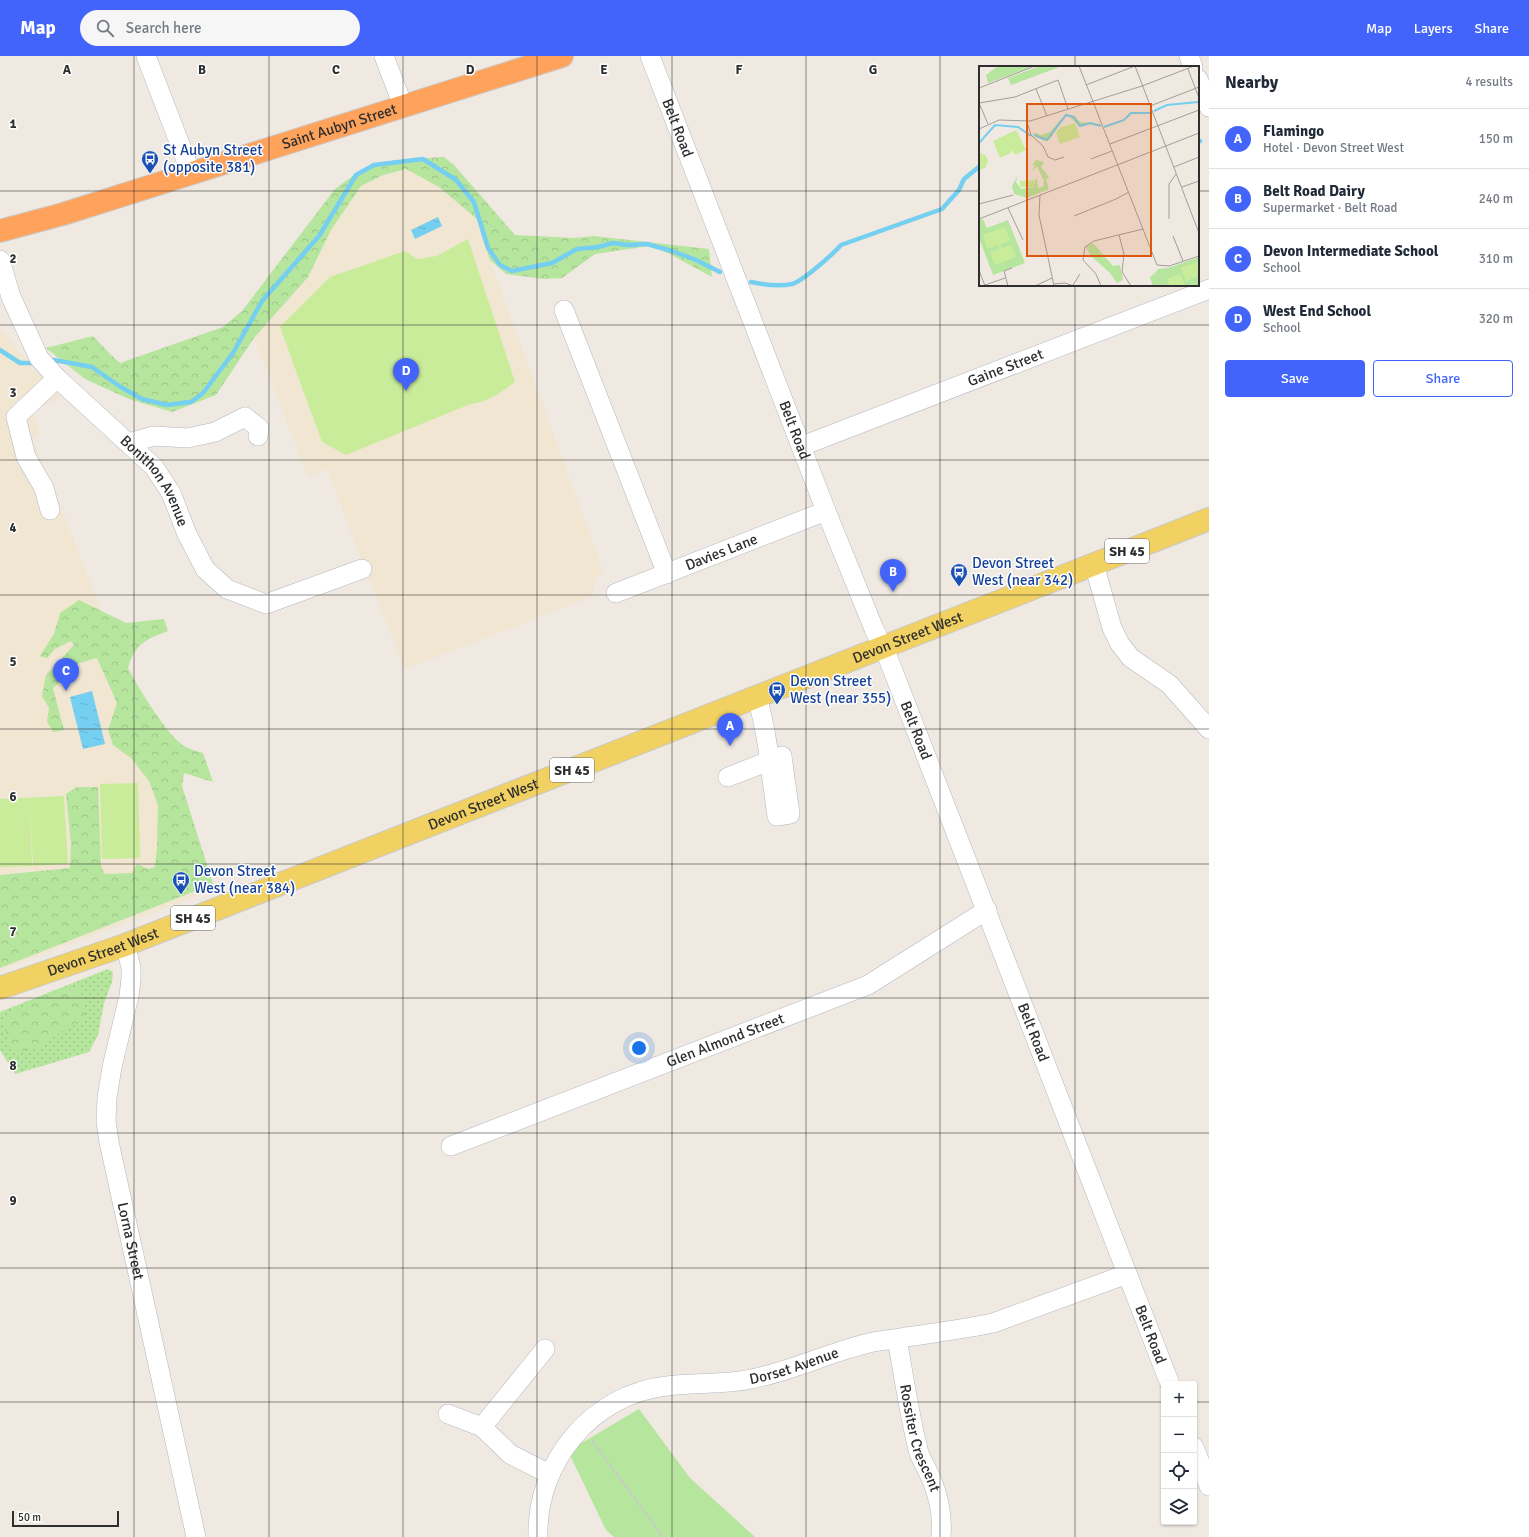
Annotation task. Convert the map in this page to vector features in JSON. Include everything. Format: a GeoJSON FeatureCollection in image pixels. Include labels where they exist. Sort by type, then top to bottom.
{"type":"FeatureCollection","features":[{"type":"Feature","properties":{"kind":"highway","name":"Saint Aubyn Street"},"geometry":{"type":"LineString","coordinates":[[0,231],[63,214],[562,56]]}},
{"type":"Feature","properties":{"kind":"main road","name":"Devon Street West"},"geometry":{"type":"LineString","coordinates":[[0,988],[125,945],[1209,519]]}},
{"type":"Feature","properties":{"kind":"street"},"geometry":{"type":"LineString","coordinates":[[146,56],[191,173]]}},
{"type":"Feature","properties":{"kind":"street"},"geometry":{"type":"LineString","coordinates":[[384,56],[402,106]]}},
{"type":"Feature","properties":{"kind":"street","name":"Belt Road"},"geometry":{"type":"LineString","coordinates":[[650,56],[826,511],[870,619],[888,658],[987,910],[1169,1381]]}},
{"type":"Feature","properties":{"kind":"street"},"geometry":{"type":"LineString","coordinates":[[1189,56],[1193,66]]}},
{"type":"Feature","properties":{"kind":"street"},"geometry":{"type":"LineString","coordinates":[[1199,74],[1209,69]]}},
{"type":"Feature","properties":{"kind":"street"},"geometry":{"type":"LineString","coordinates":[[1199,82],[1209,107]]}},
{"type":"Feature","properties":{"kind":"street","name":"Bonithon Avenue"},"geometry":{"type":"LineString","coordinates":[[0,260],[11,297],[39,358],[57,378],[154,466],[171,492],[186,534],[206,569],[227,589],[266,604],[362,569]]}},
{"type":"Feature","properties":{"kind":"street","name":"Gaine Street"},"geometry":{"type":"LineString","coordinates":[[802,446],[1209,289]]}},
{"type":"Feature","properties":{"kind":"street"},"geometry":{"type":"LineString","coordinates":[[564,310],[667,574]]}},
{"type":"Feature","properties":{"kind":"street"},"geometry":{"type":"LineString","coordinates":[[50,510],[44,488],[26,457],[16,417],[57,378]]}},
{"type":"Feature","properties":{"kind":"street"},"geometry":{"type":"LineString","coordinates":[[129,443],[154,436],[188,438],[215,432],[245,417],[259,428],[258,436]]}},
{"type":"Feature","properties":{"kind":"street","name":"Davies Lane"},"geometry":{"type":"LineString","coordinates":[[616,593],[826,511]]}},
{"type":"Feature","properties":{"kind":"street"},"geometry":{"type":"LineString","coordinates":[[1094,564],[1112,628],[1120,644],[1132,658],[1160,677],[1174,689],[1209,729]]}},
{"type":"Feature","properties":{"kind":"street"},"geometry":{"type":"LineString","coordinates":[[728,777],[769,760],[762,714],[757,697]]}},
{"type":"Feature","properties":{"kind":"street","name":"Glen Almond Street"},"geometry":{"type":"LineString","coordinates":[[451,1146],[868,985],[987,910]]}},
{"type":"Feature","properties":{"kind":"street","name":"Lorna Street"},"geometry":{"type":"LineString","coordinates":[[125,945],[132,967],[131,979],[129,996],[111,1075],[107,1098],[106,1121],[109,1142],[196,1537]]}},
{"type":"Feature","properties":{"kind":"street","name":"Dorset Avenue"},"geometry":{"type":"LineString","coordinates":[[538,1537],[540,1505],[549,1474],[562,1451],[582,1427],[602,1410],[628,1396],[647,1389],[667,1386],[751,1380],[874,1342],[993,1323],[1127,1274]]}},
{"type":"Feature","properties":{"kind":"street","name":"Rossiter Crescent"},"geometry":{"type":"LineString","coordinates":[[897,1338],[916,1440],[920,1455],[931,1478],[939,1501],[942,1523],[941,1537]]}},
{"type":"Feature","properties":{"kind":"street"},"geometry":{"type":"LineString","coordinates":[[482,1428],[545,1349]]}},
{"type":"Feature","properties":{"kind":"street"},"geometry":{"type":"LineString","coordinates":[[448,1414],[482,1428],[510,1454],[549,1474]]}},
{"type":"Feature","properties":{"kind":"street"},"geometry":{"type":"LineString","coordinates":[[1196,1453],[1209,1486]]}},
{"type":"Feature","properties":{"kind":"path"},"geometry":{"type":"LineString","coordinates":[[582,1427],[663,1537]]}},
{"type":"Feature","properties":{"kind":"shaded area"},"geometry":{"type":"Polygon","coordinates":[[[406,169],[439,187],[477,219],[490,260],[603,570],[595,581],[593,596],[405,669],[361,559],[327,468],[308,477],[254,338],[308,277],[331,230],[361,186],[383,175],[406,169]]]}},
{"type":"Feature","properties":{"kind":"shaded area"},"geometry":{"type":"Polygon","coordinates":[[[0,327],[33,369],[62,397],[33,410],[40,433],[32,440],[54,490],[211,891],[0,970],[0,327]]]}},
{"type":"Feature","properties":{"kind":"green space"},"geometry":{"type":"Polygon","coordinates":[[[444,157],[454,165],[515,235],[575,238],[594,236],[709,249],[712,277],[668,253],[649,246],[595,254],[562,278],[544,279],[506,274],[490,260],[477,219],[439,187],[406,169],[383,175],[361,186],[331,230],[308,277],[254,338],[216,395],[172,412],[129,399],[85,379],[46,348],[93,336],[120,363],[223,327],[242,311],[335,189],[362,169],[425,158],[444,157]]]}},
{"type":"Feature","properties":{"kind":"green space"},"geometry":{"type":"Polygon","coordinates":[[[468,239],[515,382],[482,402],[470,404],[346,455],[322,442],[280,327],[330,277],[405,251],[417,259],[437,256],[468,239]]]}},
{"type":"Feature","properties":{"kind":"green space"},"geometry":{"type":"Polygon","coordinates":[[[79,600],[126,623],[164,619],[168,631],[153,637],[142,644],[134,653],[128,668],[154,711],[171,734],[186,747],[203,753],[213,782],[184,773],[182,786],[213,884],[0,968],[0,875],[70,868],[71,845],[66,794],[77,787],[98,787],[101,865],[104,874],[132,873],[137,864],[148,869],[155,867],[158,805],[149,781],[131,758],[113,745],[108,730],[117,703],[97,658],[79,663],[53,688],[64,730],[53,732],[47,721],[49,708],[42,696],[46,675],[74,645],[71,641],[55,649],[47,658],[40,656],[54,634],[60,613],[79,600]]]}},
{"type":"Feature","properties":{"kind":"green space"},"geometry":{"type":"Polygon","coordinates":[[[138,783],[140,858],[102,859],[100,784],[138,783]]]}},
{"type":"Feature","properties":{"kind":"green space"},"geometry":{"type":"Polygon","coordinates":[[[64,796],[68,864],[33,866],[30,803],[32,866],[0,867],[0,799],[64,796]]]}},
{"type":"Feature","properties":{"kind":"green space"},"geometry":{"type":"Polygon","coordinates":[[[108,969],[113,972],[112,982],[104,1003],[98,1035],[89,1052],[15,1074],[0,1050],[0,1012],[108,969]]]}},
{"type":"Feature","properties":{"kind":"green space"},"geometry":{"type":"Polygon","coordinates":[[[79,989],[85,1005],[85,1020],[57,1035],[38,1049],[12,1051],[7,1035],[5,1020],[11,1013],[54,990],[79,989]]]}},
{"type":"Feature","properties":{"kind":"green space"},"geometry":{"type":"Polygon","coordinates":[[[639,1409],[690,1478],[755,1537],[614,1537],[606,1530],[568,1451],[639,1409]]]}},
{"type":"Feature","properties":{"kind":"water"},"geometry":{"type":"Polygon","coordinates":[[[438,217],[442,226],[415,239],[411,230],[438,217]]]}},
{"type":"Feature","properties":{"kind":"water"},"geometry":{"type":"Polygon","coordinates":[[[92,691],[105,744],[83,749],[70,697],[92,691]]]}},
{"type":"Feature","properties":{"kind":"waterway"},"geometry":{"type":"LineString","coordinates":[[54,360],[92,367],[119,386],[142,399],[167,405],[191,402],[203,393],[233,353],[262,301],[319,236],[356,175],[374,165],[423,159],[456,180],[474,202],[488,248],[500,265],[512,271],[552,263],[577,249],[598,247],[613,243],[628,245],[647,244],[696,260],[720,272]]}},
{"type":"Feature","properties":{"kind":"waterway"},"geometry":{"type":"LineString","coordinates":[[751,282],[772,285],[792,284],[810,273],[841,245],[942,209],[959,190],[964,179],[979,167]]}},
{"type":"Feature","properties":{"kind":"waterway"},"geometry":{"type":"LineString","coordinates":[[0,350],[20,363],[33,363]]}},
{"type":"Feature","properties":{"kind":"place","name":"St Aubyn Street (opposite 381)"},"geometry":{"type":"Point","coordinates":[150,174]}},
{"type":"Feature","properties":{"kind":"place","name":"West End School"},"geometry":{"type":"Point","coordinates":[406,391]}},
{"type":"Feature","properties":{"kind":"place","name":"Devon Street West (near 342)"},"geometry":{"type":"Point","coordinates":[959,587]}},
{"type":"Feature","properties":{"kind":"place","name":"Belt Road Dairy"},"geometry":{"type":"Point","coordinates":[893,592]}},
{"type":"Feature","properties":{"kind":"place","name":"Devon Intermediate School"},"geometry":{"type":"Point","coordinates":[66,691]}},
{"type":"Feature","properties":{"kind":"place","name":"Devon Street West (near 355)"},"geometry":{"type":"Point","coordinates":[777,705]}},
{"type":"Feature","properties":{"kind":"place","name":"Flamingo"},"geometry":{"type":"Point","coordinates":[730,746]}},
{"type":"Feature","properties":{"kind":"place","name":"Devon Street West (near 384)"},"geometry":{"type":"Point","coordinates":[181,895]}}]}
